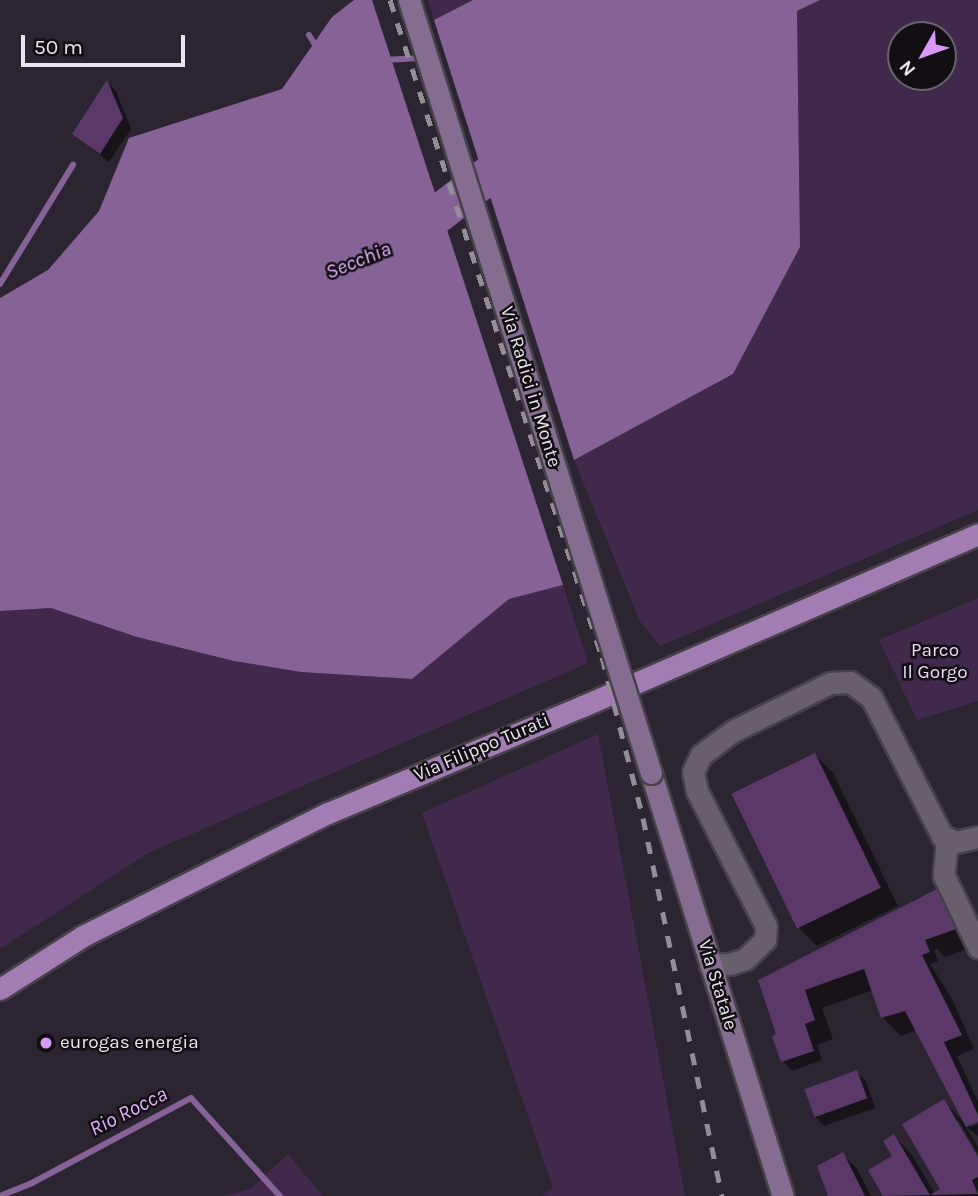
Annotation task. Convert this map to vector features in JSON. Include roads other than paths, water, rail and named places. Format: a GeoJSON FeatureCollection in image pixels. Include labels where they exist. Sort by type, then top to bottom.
{"type":"FeatureCollection","features":[{"type":"Feature","properties":{"kind":"main road","name":"Via Filippo Turati"},"geometry":{"type":"LineString","coordinates":[[0,989],[94,930],[328,813],[583,706],[978,534]]}},
{"type":"Feature","properties":{"kind":"street","name":"Via Radici in Monte"},"geometry":{"type":"LineString","coordinates":[[409,0],[651,773]]}},
{"type":"Feature","properties":{"kind":"street"},"geometry":{"type":"LineString","coordinates":[[710,965],[730,964],[745,959],[765,940],[766,926],[697,791],[693,772],[701,755],[733,731],[830,683],[850,682],[872,697],[942,836],[956,842],[978,837]]}},
{"type":"Feature","properties":{"kind":"street","name":"Via Statale"},"geometry":{"type":"LineString","coordinates":[[651,773],[783,1196]]}},
{"type":"Feature","properties":{"kind":"street"},"geometry":{"type":"LineString","coordinates":[[947,838],[944,876],[978,947]]}},
{"type":"Feature","properties":{"kind":"water"},"geometry":{"type":"Polygon","coordinates":[[[354,0],[372,0],[563,585],[509,599],[412,679],[301,672],[234,661],[137,637],[51,608],[0,611],[0,298],[48,270],[99,211],[129,138],[282,89],[332,17],[354,0]]]}},
{"type":"Feature","properties":{"kind":"water"},"geometry":{"type":"Polygon","coordinates":[[[473,0],[820,0],[797,11],[800,247],[733,374],[574,460],[434,20],[473,0]]]}},
{"type":"Feature","properties":{"kind":"waterway"},"geometry":{"type":"LineString","coordinates":[[309,35],[317,48]]}},
{"type":"Feature","properties":{"kind":"waterway"},"geometry":{"type":"LineString","coordinates":[[383,60],[421,58]]}},
{"type":"Feature","properties":{"kind":"waterway","name":"Secchia"},"geometry":{"type":"LineString","coordinates":[[400,243],[498,168],[510,136]]}},
{"type":"Feature","properties":{"kind":"waterway"},"geometry":{"type":"LineString","coordinates":[[0,284],[73,165]]}},
{"type":"Feature","properties":{"kind":"waterway","name":"Rio Rocca"},"geometry":{"type":"LineString","coordinates":[[0,1196],[32,1183],[191,1098],[280,1196]]}},
{"type":"Feature","properties":{"kind":"railway"},"geometry":{"type":"LineString","coordinates":[[390,0],[602,657],[643,818],[722,1196]]}},
{"type":"Feature","properties":{"kind":"place","name":"eurogas energia"},"geometry":{"type":"Point","coordinates":[46,1043]}},
{"type":"Feature","properties":{"kind":"park label","name":"Parco Il Gorgo"},"geometry":{"type":"Point","coordinates":[935,662]}}]}
